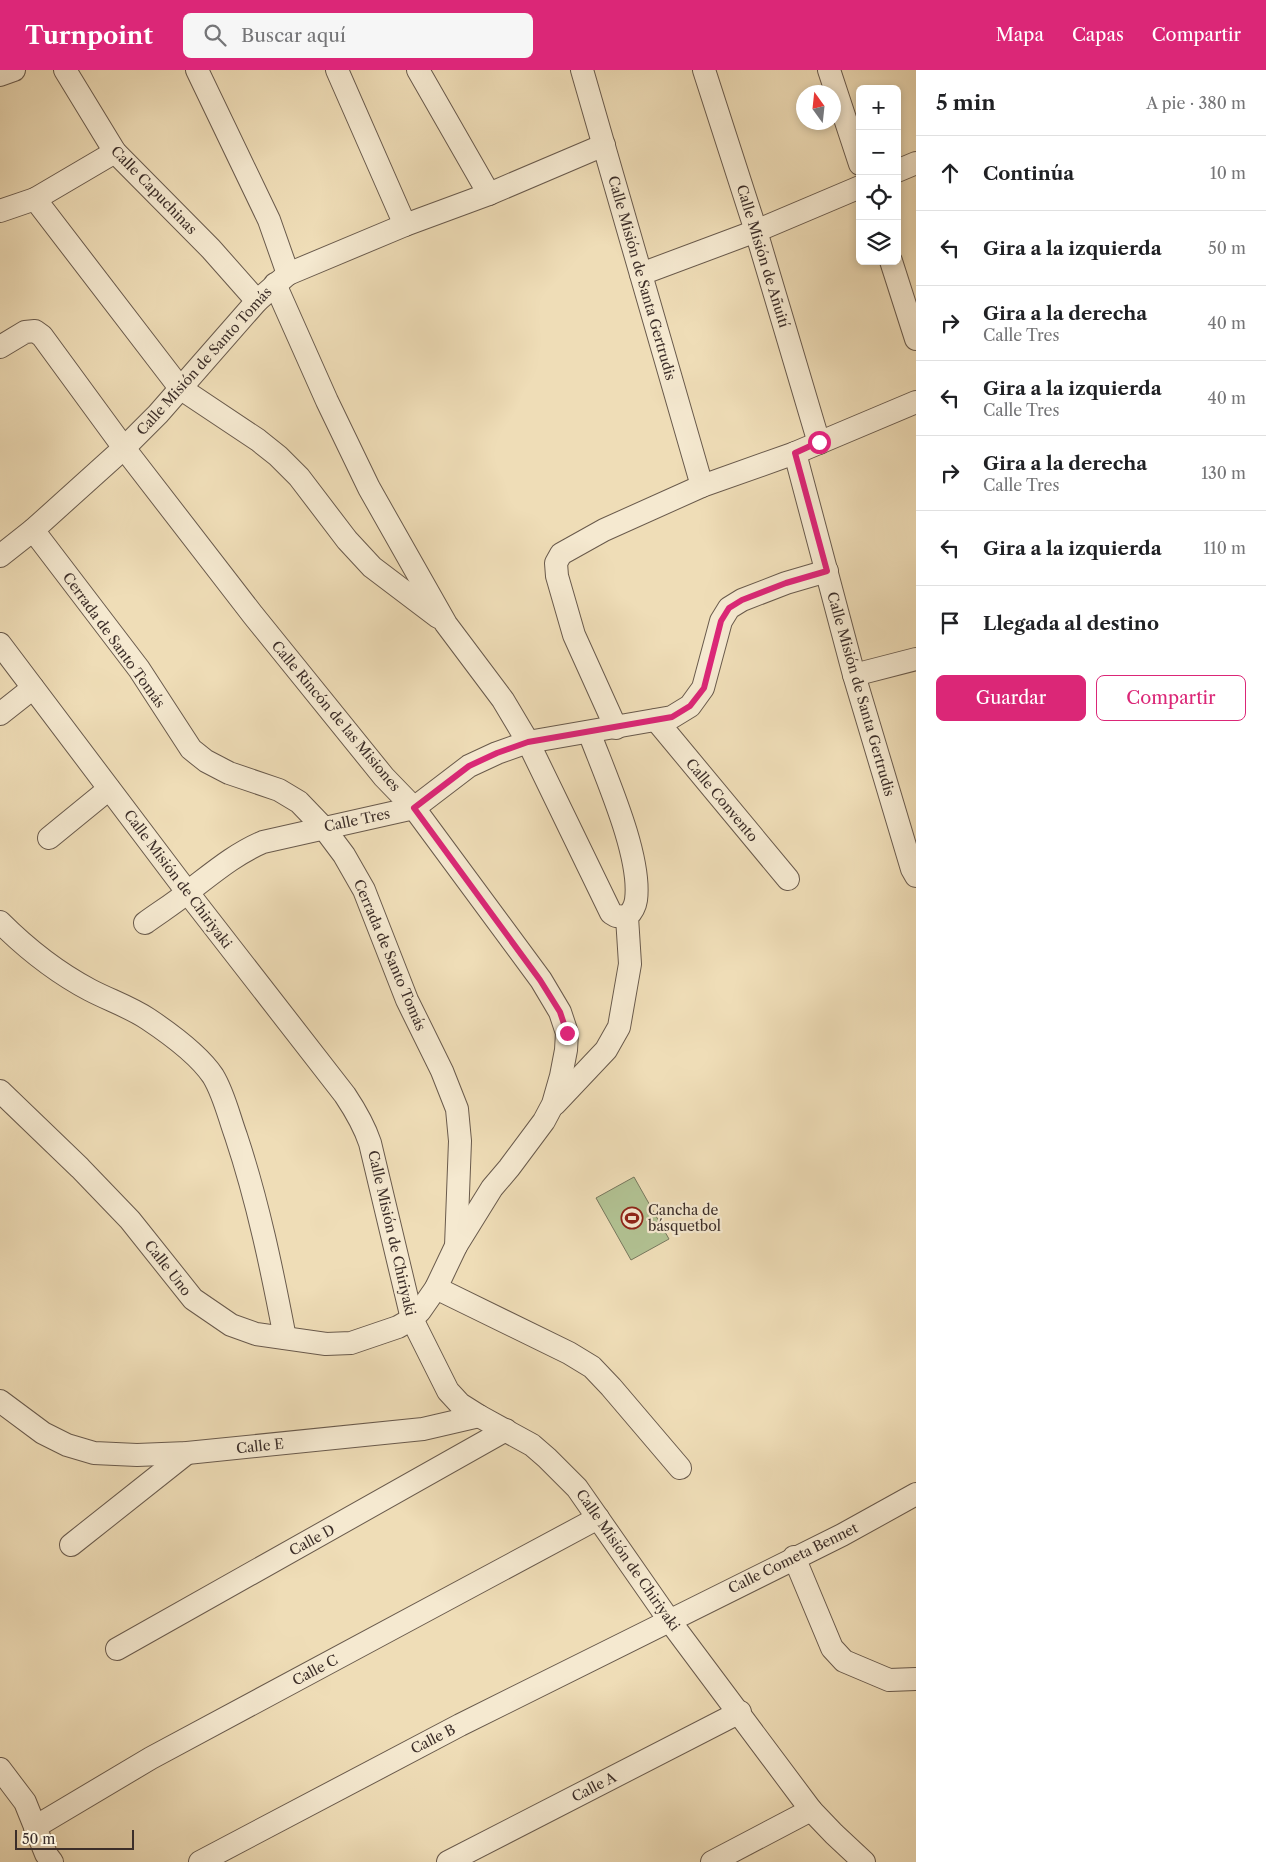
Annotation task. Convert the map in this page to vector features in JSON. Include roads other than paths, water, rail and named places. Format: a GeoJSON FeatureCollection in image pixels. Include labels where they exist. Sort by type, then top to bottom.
{"type":"FeatureCollection","features":[{"type":"Feature","properties":{"kind":"street"},"geometry":{"type":"LineString","coordinates":[[0,75],[14,70]]}},
{"type":"Feature","properties":{"kind":"street","name":"Calle Capuchinas"},"geometry":{"type":"LineString","coordinates":[[65,70],[115,152],[211,249],[257,301]]}},
{"type":"Feature","properties":{"kind":"street"},"geometry":{"type":"LineString","coordinates":[[197,70],[269,220],[281,279],[327,401],[369,488],[446,624],[503,700],[528,742],[611,913],[616,916],[627,917]]}},
{"type":"Feature","properties":{"kind":"street"},"geometry":{"type":"LineString","coordinates":[[337,70],[405,225]]}},
{"type":"Feature","properties":{"kind":"street"},"geometry":{"type":"LineString","coordinates":[[418,70],[489,194]]}},
{"type":"Feature","properties":{"kind":"street","name":"Calle Misión de Santa Gertrudis"},"geometry":{"type":"LineString","coordinates":[[582,70],[702,486]]}},
{"type":"Feature","properties":{"kind":"street","name":"Calle Misión de Añuití"},"geometry":{"type":"LineString","coordinates":[[704,70],[756,231],[819,442]]}},
{"type":"Feature","properties":{"kind":"street"},"geometry":{"type":"LineString","coordinates":[[829,70],[856,152]]}},
{"type":"Feature","properties":{"kind":"street","name":"Calle Misión de Santo Tomás"},"geometry":{"type":"LineString","coordinates":[[0,556],[33,530],[124,448],[158,414],[257,301],[281,279],[405,225],[489,194],[604,145]]}},
{"type":"Feature","properties":{"kind":"street"},"geometry":{"type":"LineString","coordinates":[[0,211],[35,199],[115,152]]}},
{"type":"Feature","properties":{"kind":"street"},"geometry":{"type":"LineString","coordinates":[[901,169],[916,163]]}},
{"type":"Feature","properties":{"kind":"street"},"geometry":{"type":"LineString","coordinates":[[641,274],[756,231],[856,189]]}},
{"type":"Feature","properties":{"kind":"street"},"geometry":{"type":"LineString","coordinates":[[35,199],[180,388],[258,440],[278,456],[299,477],[346,540],[372,567],[446,624]]}},
{"type":"Feature","properties":{"kind":"street"},"geometry":{"type":"LineString","coordinates":[[892,265],[916,339]]}},
{"type":"Feature","properties":{"kind":"street","name":"Calle Rincón de las Misiones"},"geometry":{"type":"LineString","coordinates":[[0,347],[25,332],[35,331],[42,336],[124,448],[253,615],[384,777],[414,808],[540,980],[560,1012],[567,1033],[566,1050],[561,1076],[550,1110],[544,1121],[492,1188],[456,1246]]}},
{"type":"Feature","properties":{"kind":"street"},"geometry":{"type":"LineString","coordinates":[[616,728],[574,635],[557,576],[556,563],[561,554],[604,530],[702,486],[795,453],[916,402]]}},
{"type":"Feature","properties":{"kind":"street","name":"Calle Misión de Santa Gertrudis"},"geometry":{"type":"LineString","coordinates":[[795,453],[854,675],[912,869],[916,876]]}},
{"type":"Feature","properties":{"kind":"street","name":"Cerrada de Santo Tomás"},"geometry":{"type":"LineString","coordinates":[[33,530],[139,669],[191,749],[206,761],[229,773],[280,790],[299,802],[324,827],[344,855],[364,890],[407,1000],[442,1071],[457,1109],[460,1141],[456,1246],[436,1288],[412,1319]]}},
{"type":"Feature","properties":{"kind":"street","name":"Calle Tres"},"geometry":{"type":"LineString","coordinates":[[145,923],[188,893],[225,862],[244,850],[263,842],[414,808],[469,766],[528,742],[672,717],[690,706],[704,688],[721,621],[729,608],[742,600],[786,583],[827,571]]}},
{"type":"Feature","properties":{"kind":"street","name":"Calle Misión de Chiriyaki"},"geometry":{"type":"LineString","coordinates":[[0,644],[188,893],[345,1095],[364,1125],[370,1143],[412,1319],[448,1391],[460,1404],[532,1445],[577,1488],[670,1620],[811,1810],[864,1862]]}},
{"type":"Feature","properties":{"kind":"street"},"geometry":{"type":"LineString","coordinates":[[854,675],[916,659]]}},
{"type":"Feature","properties":{"kind":"street"},"geometry":{"type":"LineString","coordinates":[[0,714],[33,688]]}},
{"type":"Feature","properties":{"kind":"street","name":"Calle Convento"},"geometry":{"type":"LineString","coordinates":[[656,720],[788,879]]}},
{"type":"Feature","properties":{"kind":"street"},"geometry":{"type":"LineString","coordinates":[[550,1110],[606,1050],[619,1027],[630,964],[627,917],[633,910],[636,901],[632,856],[589,732]]}},
{"type":"Feature","properties":{"kind":"street"},"geometry":{"type":"LineString","coordinates":[[49,838],[109,789]]}},
{"type":"Feature","properties":{"kind":"street"},"geometry":{"type":"LineString","coordinates":[[0,922],[31,950],[64,973],[89,989],[139,1014],[162,1029],[197,1058],[213,1077],[241,1151],[261,1222],[285,1338]]}},
{"type":"Feature","properties":{"kind":"street","name":"Calle Uno"},"geometry":{"type":"LineString","coordinates":[[0,1091],[80,1168],[130,1220],[193,1299],[230,1325],[256,1334],[326,1344],[351,1343],[382,1333],[412,1319]]}},
{"type":"Feature","properties":{"kind":"street"},"geometry":{"type":"LineString","coordinates":[[436,1288],[569,1353],[592,1367],[680,1468]]}},
{"type":"Feature","properties":{"kind":"street","name":"Calle E"},"geometry":{"type":"LineString","coordinates":[[0,1402],[43,1433],[68,1445],[94,1453],[137,1455],[187,1453],[423,1429],[479,1416]]}},
{"type":"Feature","properties":{"kind":"street","name":"Calle D"},"geometry":{"type":"LineString","coordinates":[[117,1649],[506,1430]]}},
{"type":"Feature","properties":{"kind":"street"},"geometry":{"type":"LineString","coordinates":[[71,1545],[187,1453]]}},
{"type":"Feature","properties":{"kind":"street","name":"Calle Cometa Bennet"},"geometry":{"type":"LineString","coordinates":[[670,1620],[794,1557],[842,1535],[916,1494]]}},
{"type":"Feature","properties":{"kind":"street","name":"Calle C"},"geometry":{"type":"LineString","coordinates":[[35,1826],[151,1758],[598,1518]]}},
{"type":"Feature","properties":{"kind":"street"},"geometry":{"type":"LineString","coordinates":[[794,1557],[832,1648],[844,1661],[889,1680],[916,1679]]}},
{"type":"Feature","properties":{"kind":"street","name":"Calle B"},"geometry":{"type":"LineString","coordinates":[[200,1862],[460,1725],[670,1620]]}},
{"type":"Feature","properties":{"kind":"street","name":"Calle A"},"geometry":{"type":"LineString","coordinates":[[448,1862],[740,1712]]}},
{"type":"Feature","properties":{"kind":"street"},"geometry":{"type":"LineString","coordinates":[[0,1769],[25,1802],[46,1854],[52,1862]]}},
{"type":"Feature","properties":{"kind":"street"},"geometry":{"type":"LineString","coordinates":[[712,1862],[811,1810]]}},
{"type":"Feature","properties":{"kind":"place","name":"Cancha de básquetbol"},"geometry":{"type":"Point","coordinates":[632,1218]}}]}
